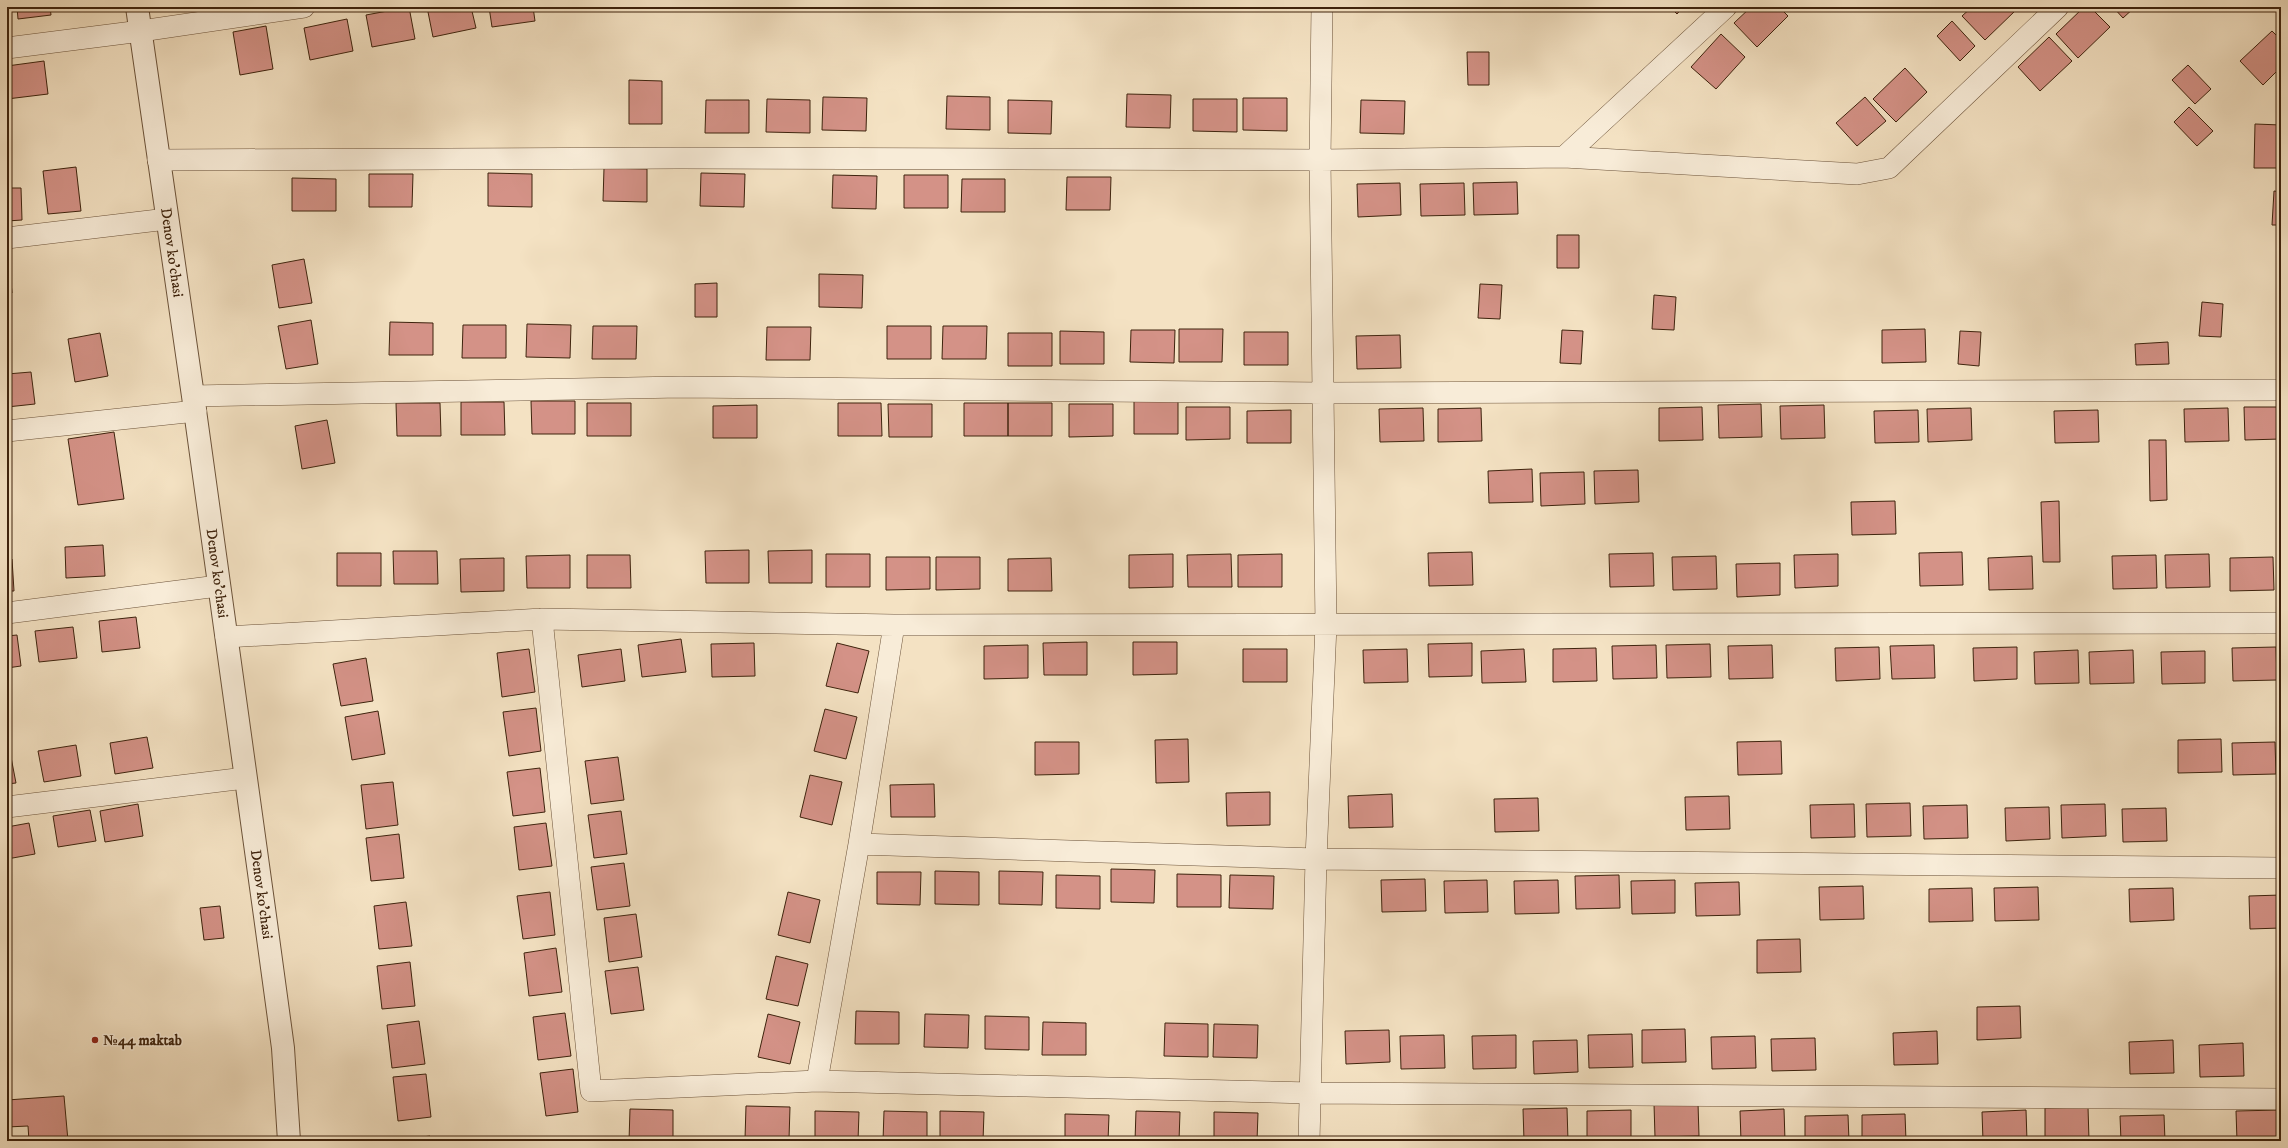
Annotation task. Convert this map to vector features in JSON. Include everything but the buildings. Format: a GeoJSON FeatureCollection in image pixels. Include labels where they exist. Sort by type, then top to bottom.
{"type":"FeatureCollection","features":[{"type":"Feature","properties":{"kind":"street","name":"Denov ko'chasi"},"geometry":{"type":"LineString","coordinates":[[137,7],[158,160],[195,404],[218,586],[283,1048],[289,1141]]}},
{"type":"Feature","properties":{"kind":"street"},"geometry":{"type":"LineString","coordinates":[[7,48],[141,31],[304,7]]}},
{"type":"Feature","properties":{"kind":"street"},"geometry":{"type":"LineString","coordinates":[[1309,1141],[1316,859],[1326,625],[1320,160],[1322,7]]}},
{"type":"Feature","properties":{"kind":"street"},"geometry":{"type":"LineString","coordinates":[[1564,157],[1726,7]]}},
{"type":"Feature","properties":{"kind":"street"},"geometry":{"type":"LineString","coordinates":[[158,160],[695,158],[1320,160],[1564,157],[1857,174],[1889,168],[2058,7]]}},
{"type":"Feature","properties":{"kind":"street"},"geometry":{"type":"LineString","coordinates":[[7,238],[167,219]]}},
{"type":"Feature","properties":{"kind":"street"},"geometry":{"type":"LineString","coordinates":[[7,431],[195,404],[681,387],[1324,393],[2281,390]]}},
{"type":"Feature","properties":{"kind":"street"},"geometry":{"type":"LineString","coordinates":[[7,613],[218,586]]}},
{"type":"Feature","properties":{"kind":"street"},"geometry":{"type":"LineString","coordinates":[[226,637],[542,619],[894,625],[2281,622]]}},
{"type":"Feature","properties":{"kind":"street"},"geometry":{"type":"LineString","coordinates":[[542,619],[591,1091],[817,1081],[1311,1093],[2281,1099]]}},
{"type":"Feature","properties":{"kind":"street"},"geometry":{"type":"LineString","coordinates":[[817,1081],[859,844],[894,625]]}},
{"type":"Feature","properties":{"kind":"street"},"geometry":{"type":"LineString","coordinates":[[7,807],[245,778]]}},
{"type":"Feature","properties":{"kind":"street"},"geometry":{"type":"LineString","coordinates":[[859,844],[1316,859],[2281,868]]}},
{"type":"Feature","properties":{"kind":"place","name":"№44 maktab"},"geometry":{"type":"Point","coordinates":[95,1040]}}]}
